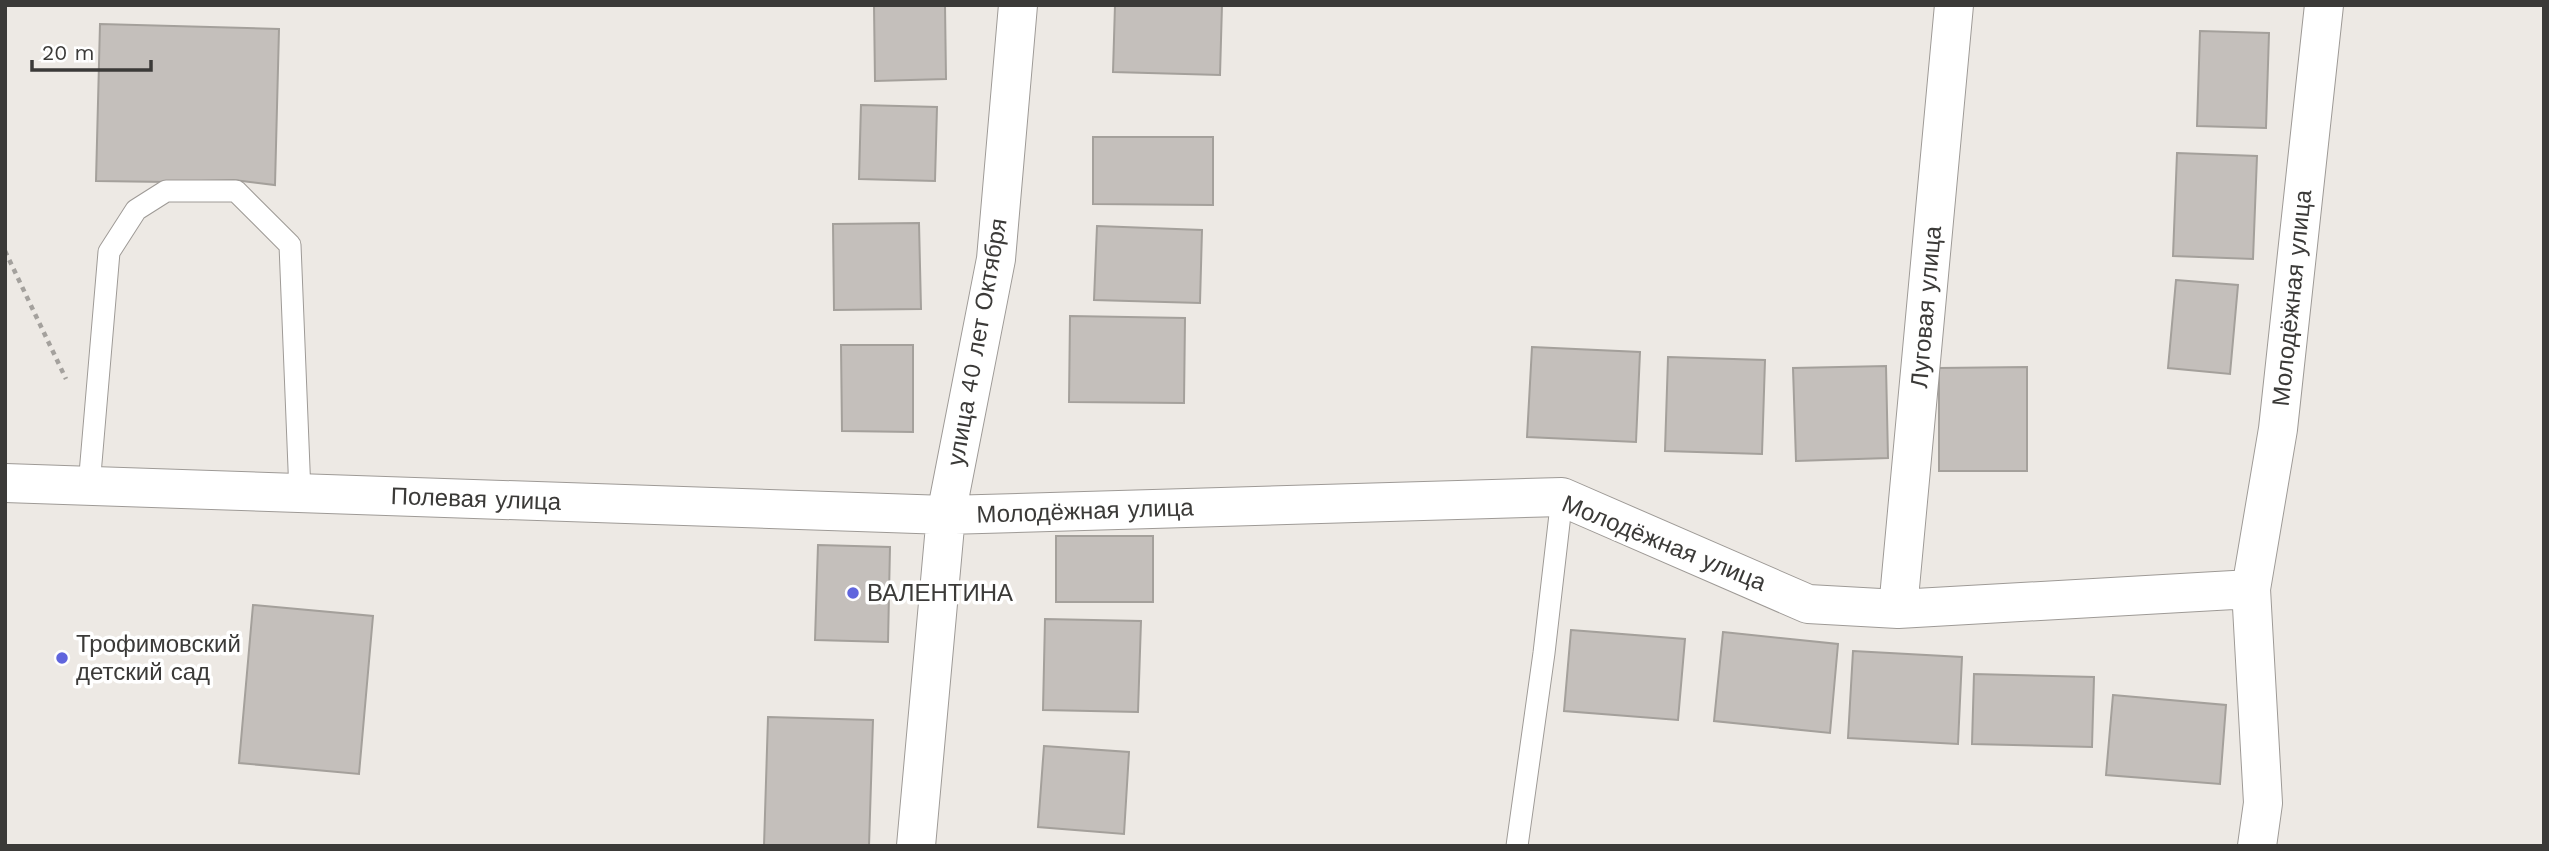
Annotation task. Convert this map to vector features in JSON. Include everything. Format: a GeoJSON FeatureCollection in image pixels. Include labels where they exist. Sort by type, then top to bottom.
{"type":"FeatureCollection","features":[{"type":"Feature","properties":{"kind":"street","name":"улица 40 лет Октября"},"geometry":{"type":"LineString","coordinates":[[916,846],[946,515],[996,259],[1018,5]]}},
{"type":"Feature","properties":{"kind":"street","name":"Луговая улица"},"geometry":{"type":"LineString","coordinates":[[1898,609],[1954,5]]}},
{"type":"Feature","properties":{"kind":"street","name":"Молодёжная улица"},"geometry":{"type":"LineString","coordinates":[[2258,846],[2263,803],[2251,589],[2278,429],[2324,5]]}},
{"type":"Feature","properties":{"kind":"street","name":"Полевая улица"},"geometry":{"type":"LineString","coordinates":[[5,483],[946,515]]}},
{"type":"Feature","properties":{"kind":"street","name":"Молодёжная улица"},"geometry":{"type":"LineString","coordinates":[[946,515],[1562,497],[1808,604],[1898,609],[2251,589]]}},
{"type":"Feature","properties":{"kind":"lane"},"geometry":{"type":"LineString","coordinates":[[89,486],[109,252],[136,210],[166,191],[236,191],[290,245],[299,493]]}},
{"type":"Feature","properties":{"kind":"lane"},"geometry":{"type":"LineString","coordinates":[[1517,846],[1562,497]]}},
{"type":"Feature","properties":{"kind":"path"},"geometry":{"type":"LineString","coordinates":[[5,250],[93,436]]}},
{"type":"Feature","properties":{"kind":"building"},"geometry":{"type":"Polygon","coordinates":[[[874,5],[945,5],[946,79],[875,81],[874,5]]]}},
{"type":"Feature","properties":{"kind":"building"},"geometry":{"type":"Polygon","coordinates":[[[1115,5],[1222,5],[1220,75],[1113,72],[1115,5]]]}},
{"type":"Feature","properties":{"kind":"building"},"geometry":{"type":"Polygon","coordinates":[[[100,24],[279,29],[275,185],[234,180],[96,181],[100,24]]]}},
{"type":"Feature","properties":{"kind":"building"},"geometry":{"type":"Polygon","coordinates":[[[2200,31],[2269,33],[2266,128],[2197,126],[2200,31]]]}},
{"type":"Feature","properties":{"kind":"building"},"geometry":{"type":"Polygon","coordinates":[[[861,105],[937,107],[935,181],[859,179],[861,105]]]}},
{"type":"Feature","properties":{"kind":"building"},"geometry":{"type":"Polygon","coordinates":[[[1093,137],[1213,137],[1213,205],[1093,204],[1093,137]]]}},
{"type":"Feature","properties":{"kind":"building"},"geometry":{"type":"Polygon","coordinates":[[[2177,153],[2257,156],[2253,259],[2173,256],[2177,153]]]}},
{"type":"Feature","properties":{"kind":"building"},"geometry":{"type":"Polygon","coordinates":[[[919,223],[921,309],[834,310],[833,224],[919,223]]]}},
{"type":"Feature","properties":{"kind":"building"},"geometry":{"type":"Polygon","coordinates":[[[1097,226],[1202,230],[1200,303],[1094,300],[1097,226]]]}},
{"type":"Feature","properties":{"kind":"building"},"geometry":{"type":"Polygon","coordinates":[[[2176,280],[2238,285],[2230,374],[2168,368],[2176,280]]]}},
{"type":"Feature","properties":{"kind":"building"},"geometry":{"type":"Polygon","coordinates":[[[1070,316],[1185,318],[1184,403],[1069,402],[1070,316]]]}},
{"type":"Feature","properties":{"kind":"building"},"geometry":{"type":"Polygon","coordinates":[[[841,345],[913,345],[913,432],[842,431],[841,345]]]}},
{"type":"Feature","properties":{"kind":"building"},"geometry":{"type":"Polygon","coordinates":[[[1532,347],[1640,352],[1636,442],[1527,437],[1532,347]]]}},
{"type":"Feature","properties":{"kind":"building"},"geometry":{"type":"Polygon","coordinates":[[[1668,357],[1765,360],[1762,454],[1665,451],[1668,357]]]}},
{"type":"Feature","properties":{"kind":"building"},"geometry":{"type":"Polygon","coordinates":[[[1886,366],[1888,458],[1796,461],[1793,368],[1886,366]]]}},
{"type":"Feature","properties":{"kind":"building"},"geometry":{"type":"Polygon","coordinates":[[[2027,367],[2027,471],[1939,471],[1939,368],[2027,367]]]}},
{"type":"Feature","properties":{"kind":"building"},"geometry":{"type":"Polygon","coordinates":[[[1056,536],[1153,536],[1153,602],[1056,602],[1056,536]]]}},
{"type":"Feature","properties":{"kind":"building","name":"ВАЛЕНТИНА"},"geometry":{"type":"Polygon","coordinates":[[[818,545],[890,547],[888,642],[815,640],[818,545]]]}},
{"type":"Feature","properties":{"kind":"building"},"geometry":{"type":"Polygon","coordinates":[[[253,605],[373,616],[359,774],[239,763],[253,605]]]}},
{"type":"Feature","properties":{"kind":"building"},"geometry":{"type":"Polygon","coordinates":[[[1045,619],[1141,621],[1138,712],[1043,710],[1045,619]]]}},
{"type":"Feature","properties":{"kind":"building"},"geometry":{"type":"Polygon","coordinates":[[[1571,630],[1685,639],[1678,720],[1564,711],[1571,630]]]}},
{"type":"Feature","properties":{"kind":"building"},"geometry":{"type":"Polygon","coordinates":[[[1723,632],[1838,644],[1830,733],[1714,721],[1723,632]]]}},
{"type":"Feature","properties":{"kind":"building"},"geometry":{"type":"Polygon","coordinates":[[[1853,651],[1962,657],[1958,744],[1848,738],[1853,651]]]}},
{"type":"Feature","properties":{"kind":"building"},"geometry":{"type":"Polygon","coordinates":[[[1974,674],[2094,677],[2092,747],[1972,744],[1974,674]]]}},
{"type":"Feature","properties":{"kind":"building"},"geometry":{"type":"Polygon","coordinates":[[[2113,695],[2226,705],[2220,784],[2106,775],[2113,695]]]}},
{"type":"Feature","properties":{"kind":"building"},"geometry":{"type":"Polygon","coordinates":[[[768,717],[873,720],[869,846],[764,846],[768,717]]]}},
{"type":"Feature","properties":{"kind":"building"},"geometry":{"type":"Polygon","coordinates":[[[1044,746],[1129,752],[1124,834],[1038,827],[1044,746]]]}},
{"type":"Feature","properties":{"kind":"place","name":"ВАЛЕНТИНА"},"geometry":{"type":"Point","coordinates":[853,593]}},
{"type":"Feature","properties":{"kind":"place","name":"Трофимовский детский сад"},"geometry":{"type":"Point","coordinates":[62,658]}}]}
